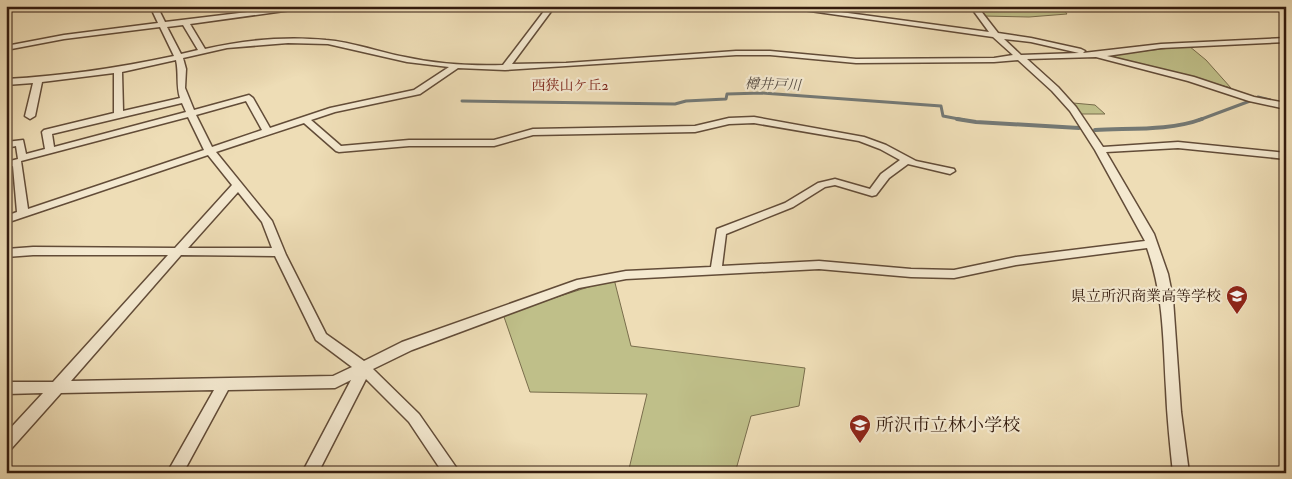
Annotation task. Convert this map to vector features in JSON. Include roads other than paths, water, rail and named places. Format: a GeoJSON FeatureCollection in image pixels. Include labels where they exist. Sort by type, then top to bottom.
{"type":"FeatureCollection","features":[{"type":"Feature","properties":{"kind":"street"},"geometry":{"type":"LineString","coordinates":[[153,6],[179,58],[182,69],[181,88],[191,114],[209,150],[267,221],[279,252],[321,337],[364,369],[414,418],[452,473]]}},
{"type":"Feature","properties":{"kind":"street"},"geometry":{"type":"LineString","coordinates":[[6,48],[64,37],[317,6]]}},
{"type":"Feature","properties":{"kind":"street"},"geometry":{"type":"LineString","coordinates":[[505,68],[552,6]]}},
{"type":"Feature","properties":{"kind":"street"},"geometry":{"type":"LineString","coordinates":[[778,6],[1055,44],[1199,81],[1252,99],[1286,106]]}},
{"type":"Feature","properties":{"kind":"street"},"geometry":{"type":"LineString","coordinates":[[973,6],[995,35],[1055,89],[1072,109],[1100,150],[1132,204],[1152,244],[1162,274],[1167,300],[1174,412],[1181,473]]}},
{"type":"Feature","properties":{"kind":"street"},"geometry":{"type":"LineString","coordinates":[[185,22],[203,52]]}},
{"type":"Feature","properties":{"kind":"street"},"geometry":{"type":"LineString","coordinates":[[6,82],[38,80],[118,69],[179,58],[227,46],[311,41],[345,45],[406,60],[455,67],[505,68],[736,52],[864,61],[994,60],[1094,54],[1161,46],[1286,40]]}},
{"type":"Feature","properties":{"kind":"street"},"geometry":{"type":"LineString","coordinates":[[6,220],[305,118],[417,92],[455,67]]}},
{"type":"Feature","properties":{"kind":"street"},"geometry":{"type":"LineString","coordinates":[[118,69],[119,115]]}},
{"type":"Feature","properties":{"kind":"street"},"geometry":{"type":"LineString","coordinates":[[30,116],[38,80]]}},
{"type":"Feature","properties":{"kind":"street"},"geometry":{"type":"LineString","coordinates":[[6,145],[20,142],[22,158],[250,98],[268,132]]}},
{"type":"Feature","properties":{"kind":"street"},"geometry":{"type":"LineString","coordinates":[[50,151],[47,132],[186,99]]}},
{"type":"Feature","properties":{"kind":"street"},"geometry":{"type":"LineString","coordinates":[[305,118],[338,149],[409,143],[494,143],[533,132],[695,129],[729,121],[754,120],[861,139],[884,147],[913,163],[950,171]]}},
{"type":"Feature","properties":{"kind":"street"},"geometry":{"type":"LineString","coordinates":[[1100,150],[1178,145],[1286,156]]}},
{"type":"Feature","properties":{"kind":"street"},"geometry":{"type":"LineString","coordinates":[[716,270],[721,232],[789,206],[822,185],[835,182],[872,194],[885,176],[907,160]]}},
{"type":"Feature","properties":{"kind":"street"},"geometry":{"type":"LineString","coordinates":[[6,165],[17,162],[23,215]]}},
{"type":"Feature","properties":{"kind":"street"},"geometry":{"type":"LineString","coordinates":[[6,444],[238,185]]}},
{"type":"Feature","properties":{"kind":"street"},"geometry":{"type":"LineString","coordinates":[[6,388],[335,382],[407,346],[577,284],[626,275],[819,266],[911,273],[954,274],[1016,261],[1152,244]]}},
{"type":"Feature","properties":{"kind":"street"},"geometry":{"type":"LineString","coordinates":[[6,254],[34,251],[279,252]]}},
{"type":"Feature","properties":{"kind":"street"},"geometry":{"type":"LineString","coordinates":[[310,473],[364,369]]}},
{"type":"Feature","properties":{"kind":"street"},"geometry":{"type":"LineString","coordinates":[[175,473],[224,384]]}},
{"type":"Feature","properties":{"kind":"waterway","name":"樽井戸川"},"geometry":{"type":"LineString","coordinates":[[462,101],[675,104],[686,101],[726,99],[727,94],[762,93],[941,106],[943,116],[964,120]]}},
{"type":"Feature","properties":{"kind":"waterway","name":"樽井戸川"},"geometry":{"type":"LineString","coordinates":[[1258,97],[1270,100]]}},
{"type":"Feature","properties":{"kind":"waterway","name":"樽井戸川"},"geometry":{"type":"LineString","coordinates":[[1199,120],[1250,101]]}},
{"type":"Feature","properties":{"kind":"waterway","name":"樽井戸川"},"geometry":{"type":"LineString","coordinates":[[957,119],[976,122],[1079,128]]}},
{"type":"Feature","properties":{"kind":"waterway","name":"樽井戸川"},"geometry":{"type":"LineString","coordinates":[[1095,130],[1177,126],[1199,120]]}},
{"type":"Feature","properties":{"kind":"place","name":"県立所沢商業高等学校"},"geometry":{"type":"Point","coordinates":[1237,315]}},
{"type":"Feature","properties":{"kind":"place","name":"所沢市立林小学校"},"geometry":{"type":"Point","coordinates":[860,444]}},
{"type":"Feature","properties":{"kind":"district","name":"西狭山ケ丘2"},"geometry":{"type":"Point","coordinates":[570,85]}}]}
